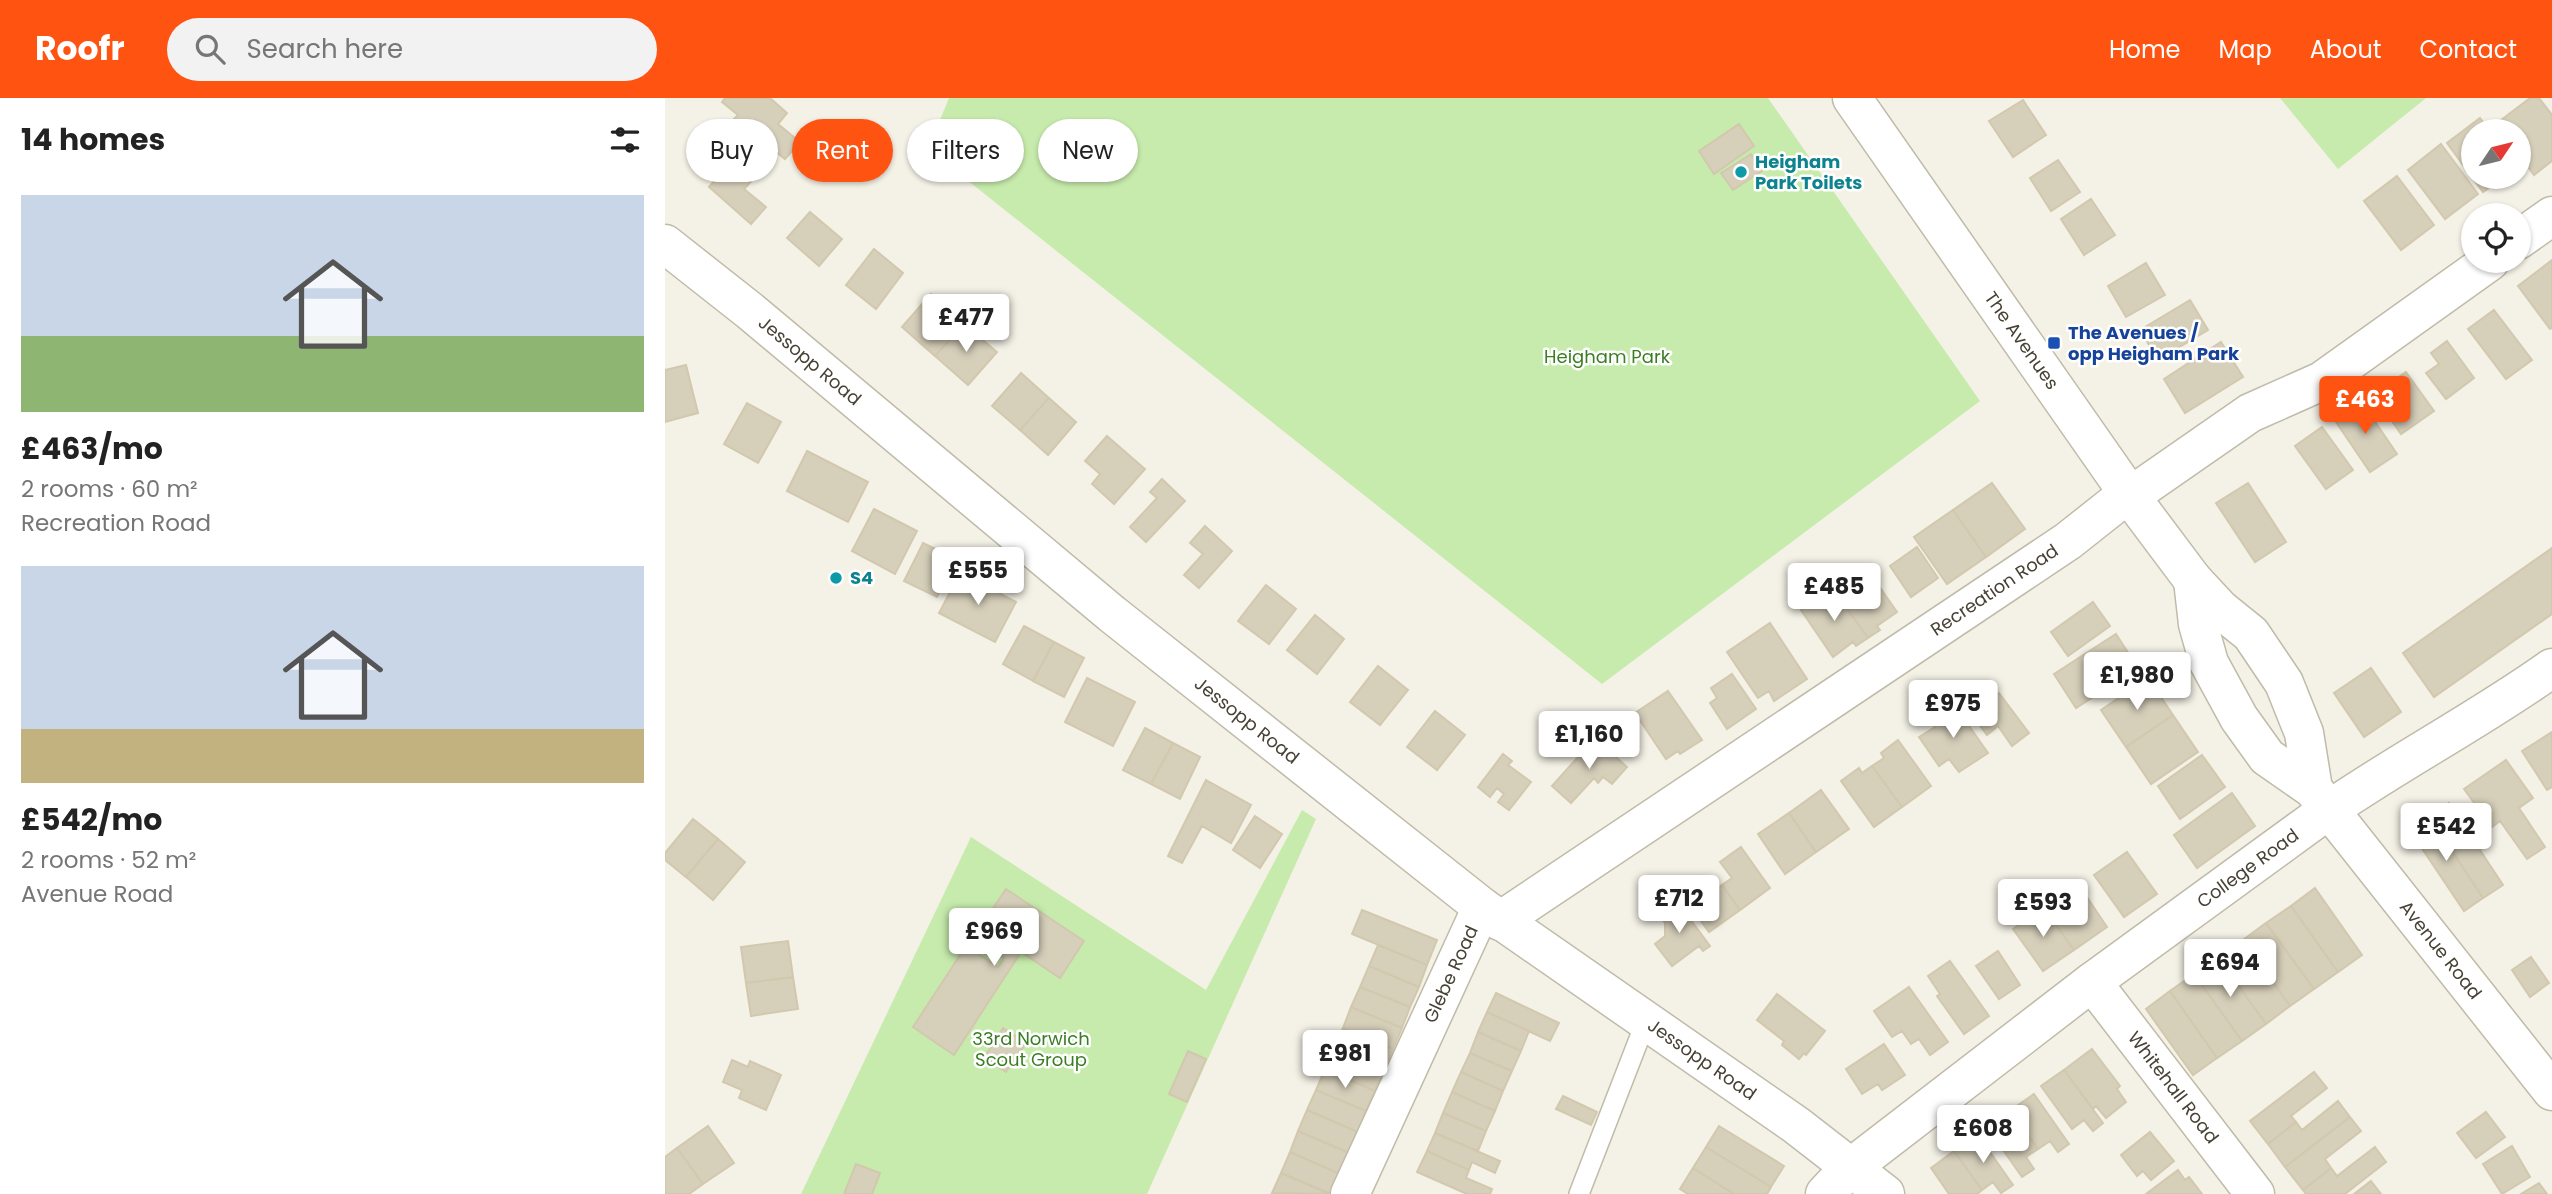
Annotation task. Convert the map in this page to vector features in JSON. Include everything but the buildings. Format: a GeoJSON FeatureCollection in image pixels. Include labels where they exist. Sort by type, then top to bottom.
{"type":"FeatureCollection","features":[{"type":"Feature","properties":{"kind":"street","name":"The Avenues"},"geometry":{"type":"LineString","coordinates":[[1852,98],[2130,496],[2193,580],[2220,609],[2251,634],[2284,683],[2304,733],[2321,799]]}},
{"type":"Feature","properties":{"kind":"street"},"geometry":{"type":"LineString","coordinates":[[2531,231],[2552,216]]}},
{"type":"Feature","properties":{"kind":"street","name":"Jessopp Road"},"geometry":{"type":"LineString","coordinates":[[665,244],[750,311],[1112,614],[1491,914],[1853,1167],[1885,1194]]}},
{"type":"Feature","properties":{"kind":"street","name":"Recreation Road"},"geometry":{"type":"LineString","coordinates":[[1491,914],[2068,541],[2116,503],[2250,414],[2322,380],[2473,273]]}},
{"type":"Feature","properties":{"kind":"street"},"geometry":{"type":"LineString","coordinates":[[2193,580],[2198,624],[2209,663],[2239,718],[2267,757],[2321,799]]}},
{"type":"Feature","properties":{"kind":"street","name":"College Road"},"geometry":{"type":"LineString","coordinates":[[1825,1194],[1853,1167],[2092,982],[2321,799],[2508,699],[2552,668]]}},
{"type":"Feature","properties":{"kind":"street","name":"Avenue Road"},"geometry":{"type":"LineString","coordinates":[[2321,799],[2552,1091]]}},
{"type":"Feature","properties":{"kind":"street","name":"Glebe Road"},"geometry":{"type":"LineString","coordinates":[[1360,1191],[1491,914]]}},
{"type":"Feature","properties":{"kind":"street","name":"Whitehall Road"},"geometry":{"type":"LineString","coordinates":[[2092,982],[2255,1194]]}},
{"type":"Feature","properties":{"kind":"lane"},"geometry":{"type":"LineString","coordinates":[[1579,1194],[1646,1021]]}},
{"type":"Feature","properties":{"kind":"green space","name":"Heigham Park"},"geometry":{"type":"Polygon","coordinates":[[[949,98],[1768,98],[1980,401],[1602,684],[970,182],[1024,182],[1024,119],[940,119],[949,98]]]}},
{"type":"Feature","properties":{"kind":"green space"},"geometry":{"type":"Polygon","coordinates":[[[2280,98],[2426,98],[2338,169],[2280,98]]]}},
{"type":"Feature","properties":{"kind":"green space","name":"33rd Norwich Scout Group"},"geometry":{"type":"Polygon","coordinates":[[[1302,810],[1316,819],[1147,1194],[801,1194],[971,837],[1206,990],[1302,810]]]}},
{"type":"Feature","properties":{"kind":"place","name":"Heigham Park Toilets"},"geometry":{"type":"Point","coordinates":[1741,172]}},
{"type":"Feature","properties":{"kind":"place","name":"The Avenues / opp Heigham Park"},"geometry":{"type":"Point","coordinates":[2054,343]}},
{"type":"Feature","properties":{"kind":"place","name":"S4"},"geometry":{"type":"Point","coordinates":[836,578]}}]}
